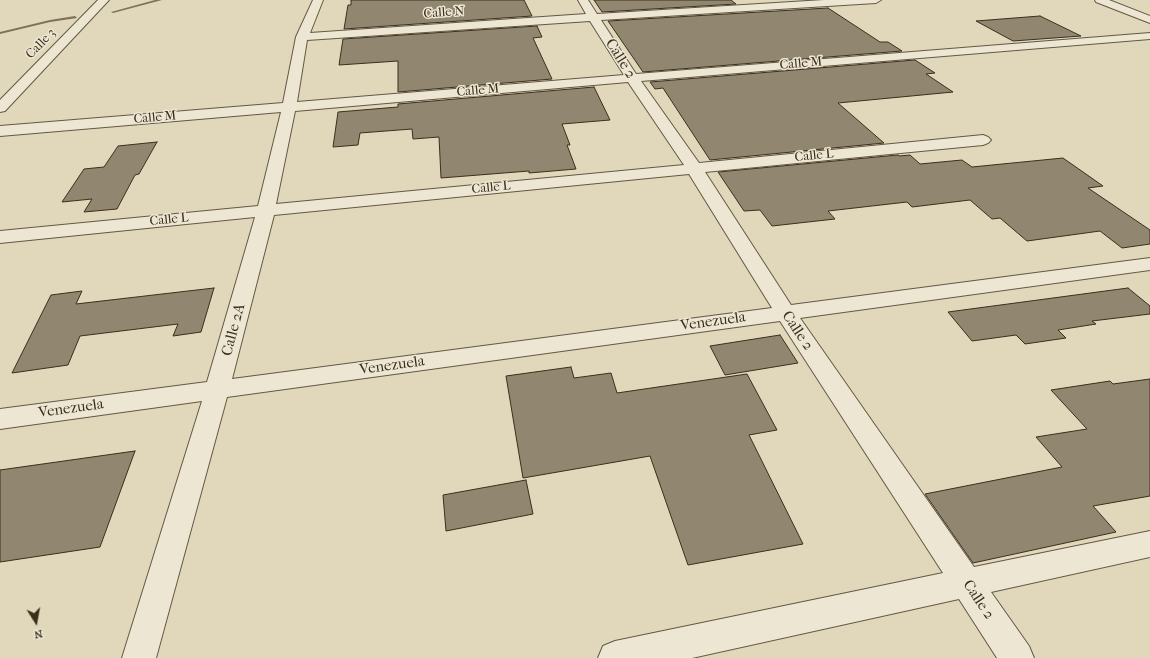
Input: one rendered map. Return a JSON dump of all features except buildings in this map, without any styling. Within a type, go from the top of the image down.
[{"type":"street","name":"Calle 3","points":[[0,108],[104,0]]},
{"type":"street","name":"Calle 2A","points":[[139,658],[217,390],[266,210],[289,106],[302,37],[318,0]]},
{"type":"street","name":"Calle N","points":[[302,37],[588,8],[875,0]]},
{"type":"street","points":[[1100,0],[1150,20]]},
{"type":"street","name":"Calle 2","points":[[588,8],[632,78],[694,168],[785,312],[1017,658]]},
{"type":"street","name":"Calle M","points":[[0,131],[1150,36]]},
{"type":"street","name":"Calle L","points":[[0,237],[983,140]]},
{"type":"street","name":"Venezuela","points":[[0,418],[1150,264]]},
{"type":"street","points":[[616,658],[1150,544]]},
{"type":"waterway","points":[[113,12],[160,0]]},
{"type":"waterway","points":[[0,33],[50,21],[75,17]]}]
